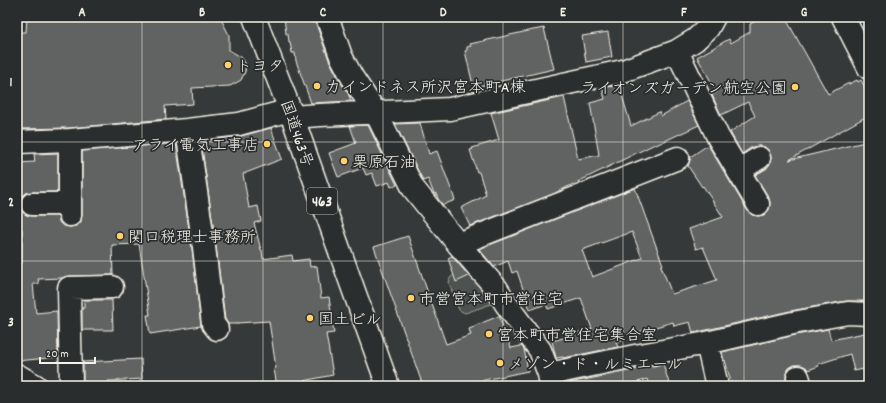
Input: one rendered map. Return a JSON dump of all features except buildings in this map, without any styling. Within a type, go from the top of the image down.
[{"type":"main road","name":"国道463号","points":[[254,17],[291,113],[388,386]]},
{"type":"main road","points":[[327,17],[341,56],[352,77],[376,113],[413,188],[458,244],[497,289],[506,304],[540,350],[550,380],[635,356],[707,343],[793,323],[848,314],[869,314]]},
{"type":"main road","points":[[17,142],[70,140],[187,130],[239,124],[291,113],[376,113],[450,109],[624,71],[678,51],[695,40],[708,28],[714,17]]},
{"type":"main road","points":[[843,17],[869,68]]},
{"type":"main road","points":[[678,51],[718,137],[758,204]]},
{"type":"main road","points":[[187,130],[214,324],[217,329]]},
{"type":"main road","points":[[32,204],[70,210],[70,140]]},
{"type":"main road","points":[[458,244],[678,158]]},
{"type":"main road","points":[[738,171],[759,158]]},
{"type":"main road","points":[[71,386],[69,288],[112,286]]},
{"type":"main road","points":[[707,343],[717,386]]},
{"type":"main road","points":[[17,375],[36,386]]},
{"type":"shaded area","points":[[463,267],[471,267],[494,303],[465,313],[459,310],[449,283],[450,278]]},
{"type":"place","name":"トヨタ","points":[[228,65]]},
{"type":"place","name":"カインドネス所沢宮本町A棟","points":[[317,86]]},
{"type":"place","name":"ライオンズガーデン航空公園","points":[[795,87]]},
{"type":"place","name":"アライ電気工事店","points":[[267,144]]},
{"type":"place","name":"栗原石油","points":[[344,161]]},
{"type":"place","name":"関口税理士事務所","points":[[120,236]]},
{"type":"place","name":"市営宮本町市営住宅","points":[[411,298]]},
{"type":"place","name":"国土ビル","points":[[310,318]]},
{"type":"place","name":"宮本町市営住宅集合室","points":[[489,334]]},
{"type":"place","name":"メゾン・ド・ルミエール","points":[[500,363]]}]
